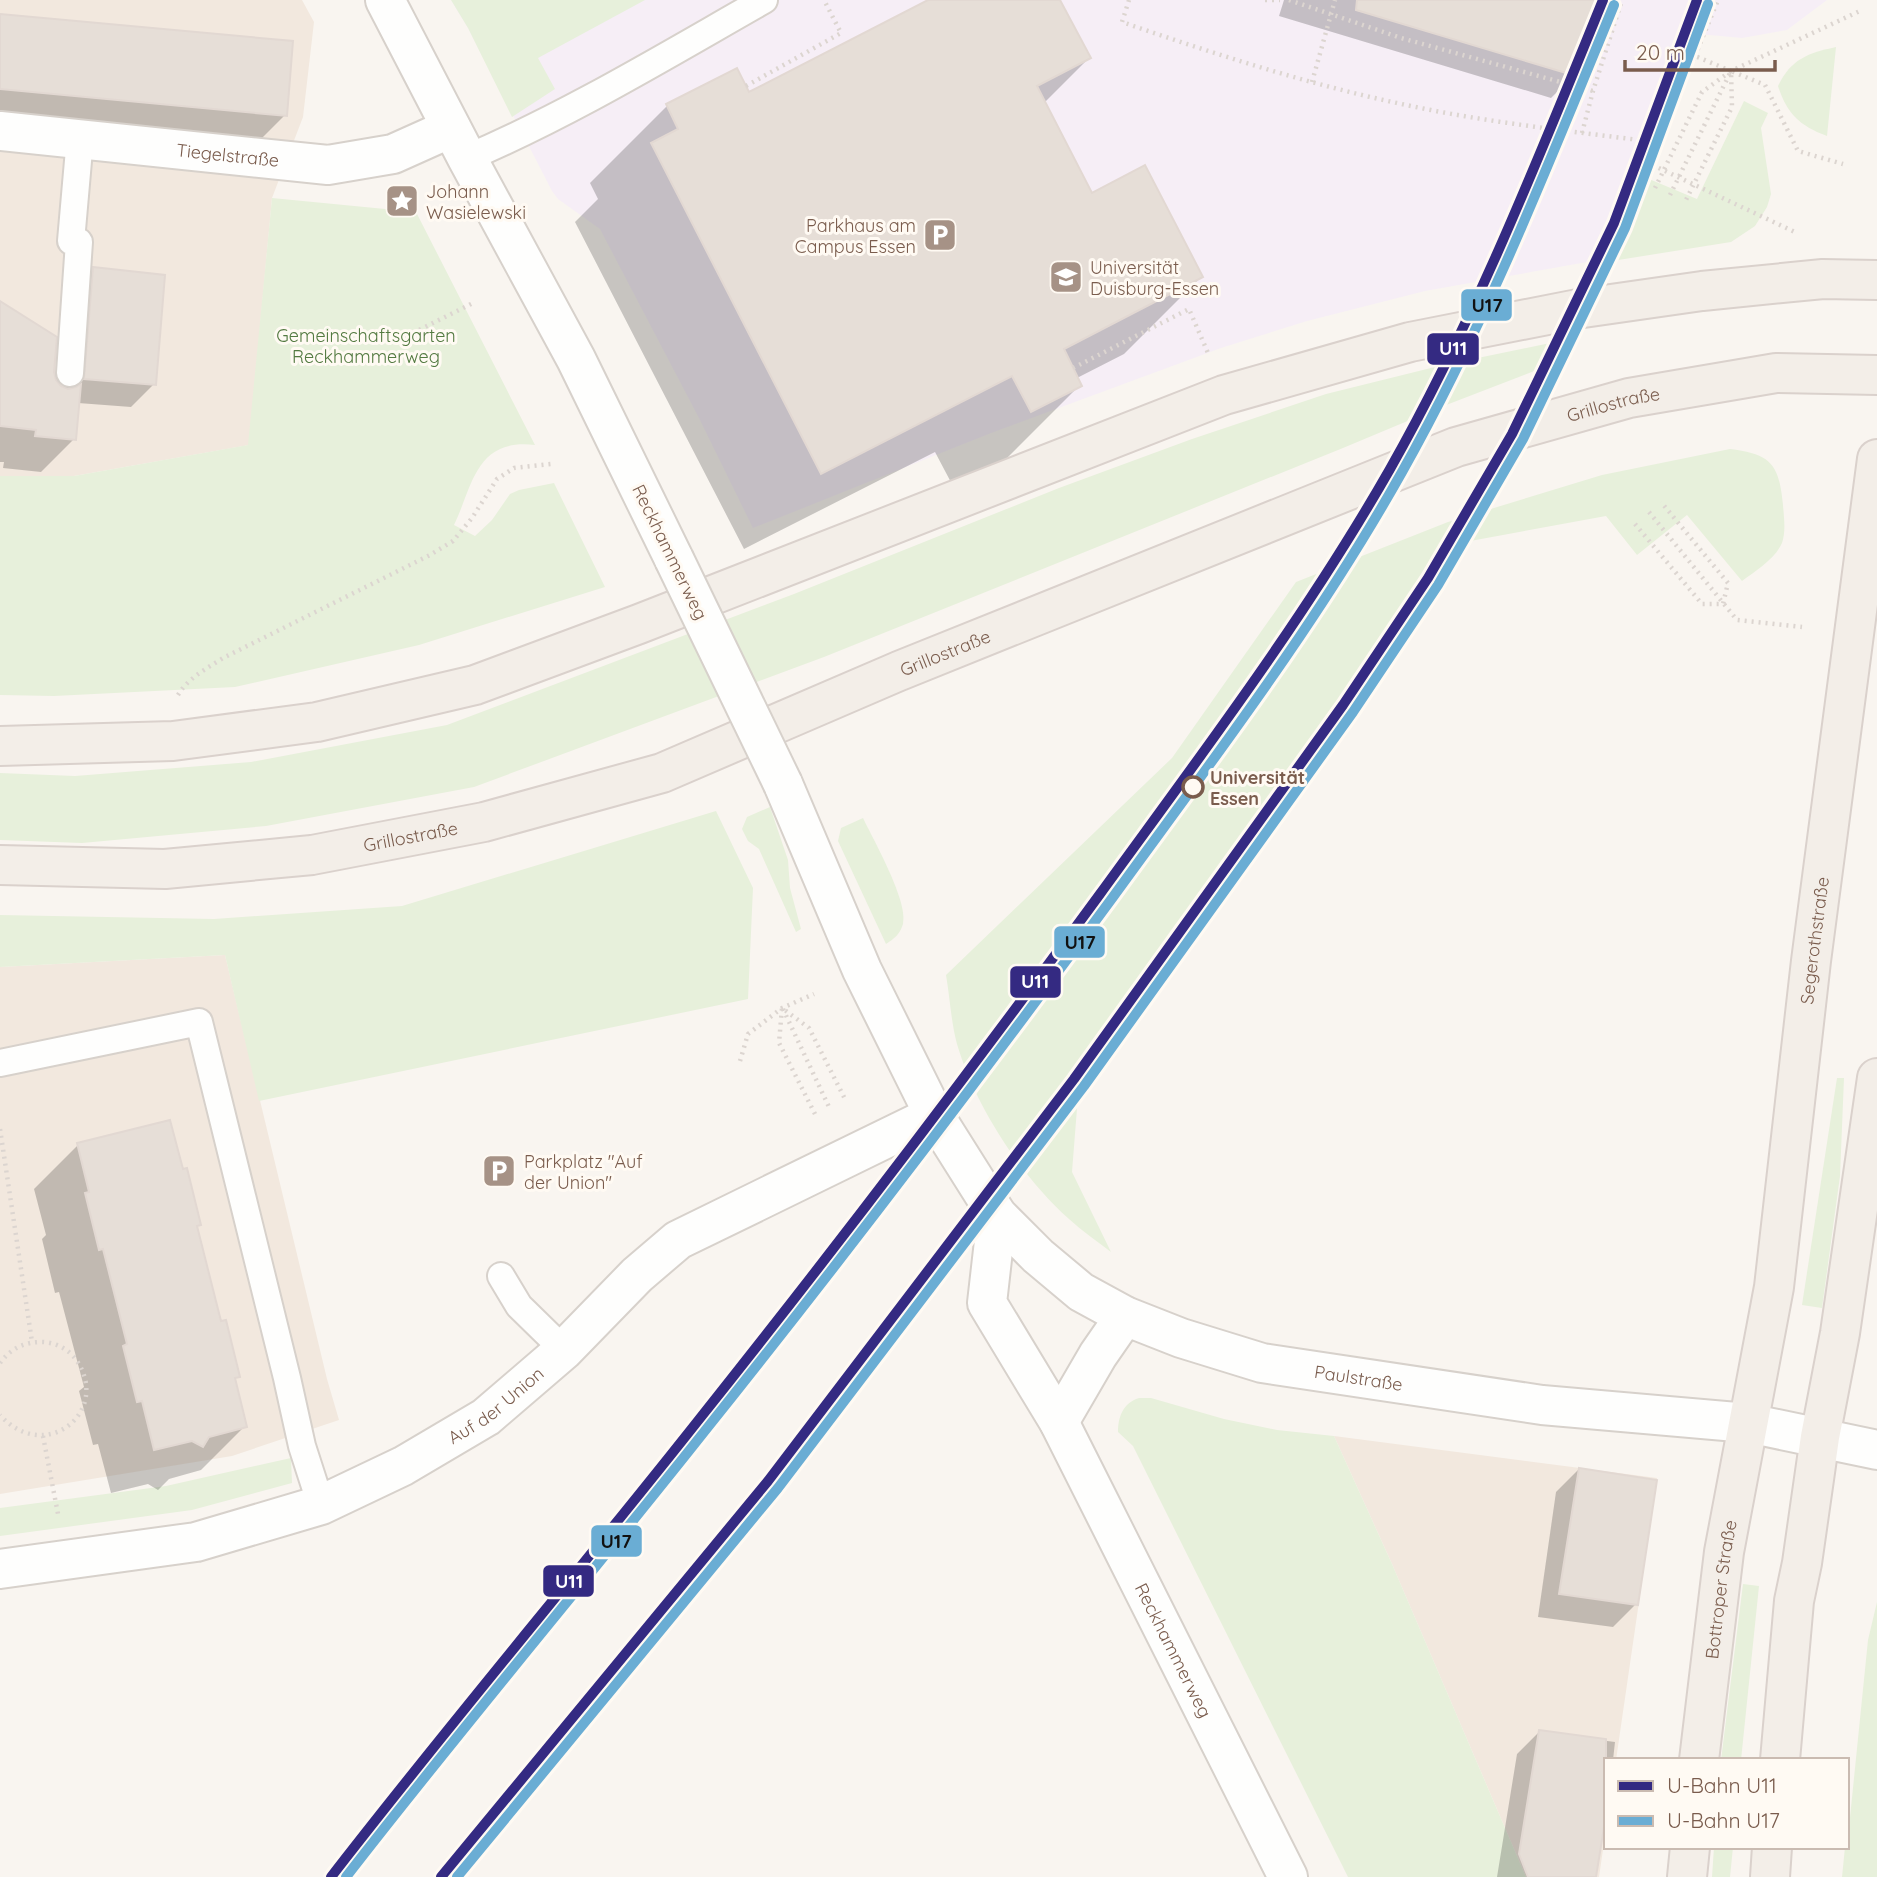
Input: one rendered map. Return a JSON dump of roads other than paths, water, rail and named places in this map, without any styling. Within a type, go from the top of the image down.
[{"type":"main road","points":[[0,746],[173,741],[304,724],[475,685],[639,624],[1224,395],[1410,342],[1583,308],[1702,291],[1823,279],[1877,280]]},
{"type":"main road","name":"Grillostraße","points":[[0,866],[165,869],[312,855],[484,822],[662,773],[899,671],[1456,447],[1629,398],[1776,373],[1877,375]]},
{"type":"main road","name":"Segerothstraße","points":[[1748,1423],[1774,1287],[1811,961],[1877,459]]},
{"type":"main road","points":[[1780,1758],[1794,1601],[1820,1437],[1840,1333],[1877,1078]]},
{"type":"main road","name":"Bottroper Straße","points":[[1699,1758],[1724,1552],[1748,1423]]},
{"type":"main road","points":[[1687,1877],[1690,1849]]},
{"type":"main road","points":[[1770,1877],[1772,1849]]},
{"type":"street","name":"Reckhammerweg","points":[[385,0],[576,359],[783,784],[862,970],[934,1115]]},
{"type":"street","name":"Tiegelstraße","points":[[0,131],[328,165],[459,143]]},
{"type":"street","name":"Paulstraße","points":[[934,1115],[997,1215],[1038,1256],[1081,1292],[1125,1316],[1181,1338],[1262,1363],[1542,1405],[1748,1423],[1877,1450]]},
{"type":"street","name":"Auf der Union","points":[[0,1569],[196,1542],[321,1506],[403,1466],[486,1417],[564,1350],[637,1275],[678,1240],[934,1115]]},
{"type":"street","name":"Reckhammerweg","points":[[997,1215],[987,1303],[1059,1422],[1288,1877]]},
{"type":"street","points":[[1059,1422],[1098,1355],[1125,1316]]},
{"type":"lane","points":[[459,143],[512,139],[764,0]]},
{"type":"lane","points":[[69,373],[79,242],[71,241],[80,138]]},
{"type":"lane","points":[[0,1063],[199,1022],[302,1446],[321,1506]]},
{"type":"lane","points":[[501,1276],[519,1306],[564,1350]]},
{"type":"metro line","name":"U11","points":[[331,1877],[851,1226],[1051,961],[1288,632],[1390,469],[1450,355],[1504,238],[1603,0]]},
{"type":"metro line","name":"U11","points":[[441,1877],[768,1481],[1074,1079],[1343,705],[1428,578],[1512,434],[1614,223],[1697,0]]},
{"type":"metro line","name":"U17","points":[[457,1877],[778,1488],[1084,1086],[1353,712],[1438,585],[1523,439],[1625,228],[1708,4]]},
{"type":"metro line","name":"U17","points":[[346,1877],[660,1488],[860,1234],[1113,897],[1300,636],[1370,528],[1433,416],[1515,242],[1614,5]]},
{"type":"place","name":"Johann Wasielewski","points":[[402,201]]},
{"type":"place","name":"Parkhaus am Campus Essen","points":[[940,235]]},
{"type":"place","name":"Universität Duisburg-Essen","points":[[1066,277]]},
{"type":"place","name":"Universität Essen","points":[[1193,787]]},
{"type":"place","name":"Parkplatz \"Auf der Union\"","points":[[499,1171]]},
{"type":"park label","name":"Gemeinschaftsgarten Reckhammerweg","points":[[366,345]]}]
